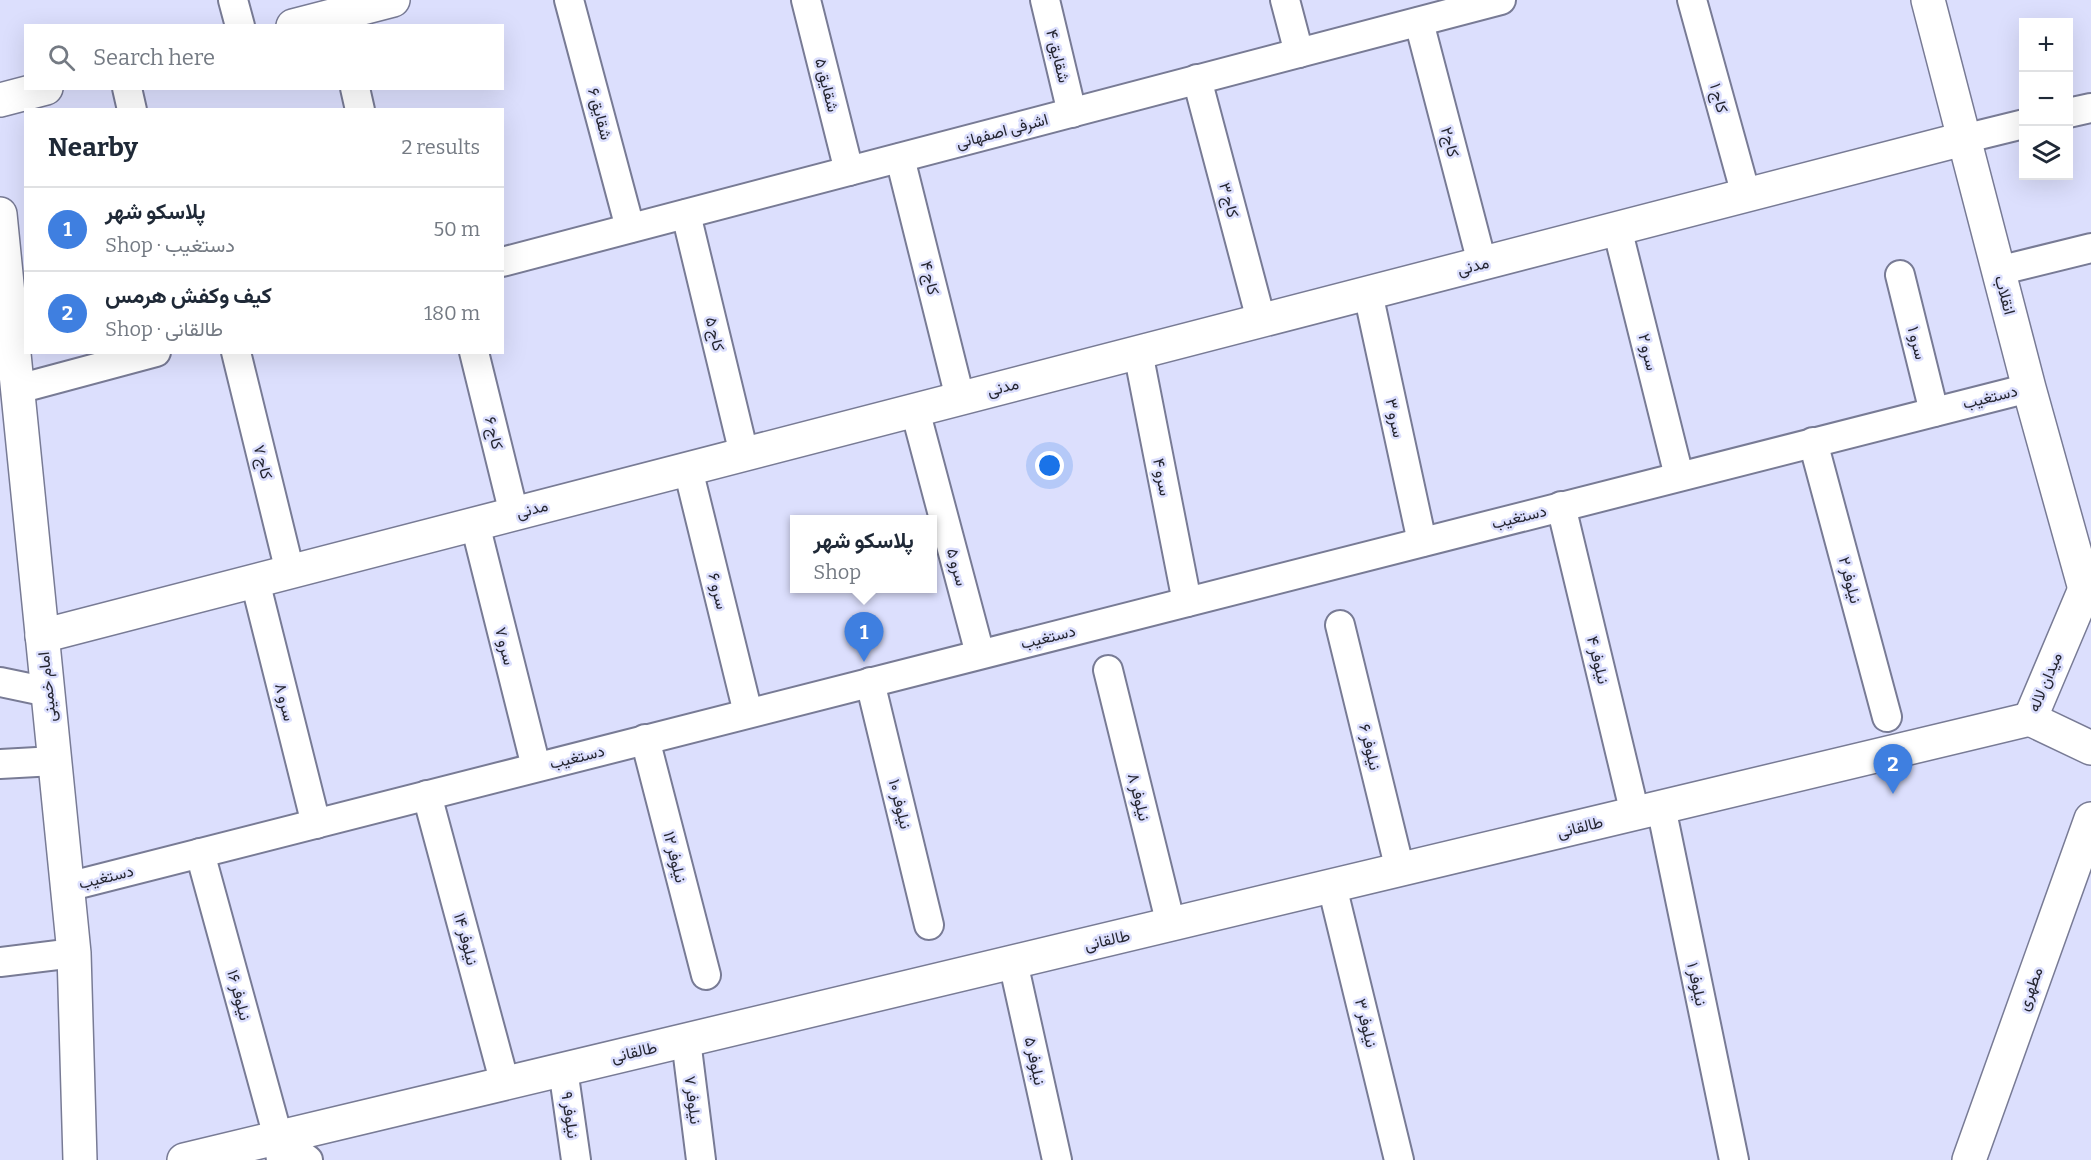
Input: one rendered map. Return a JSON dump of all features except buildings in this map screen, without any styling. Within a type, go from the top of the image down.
[{"type":"street","points":[[233,0],[239,24]]},
{"type":"street","points":[[308,24],[338,20],[393,0]]},
{"type":"street","name":"شقایق ۶","points":[[569,0],[630,228]]},
{"type":"street","name":"شقایق ۵","points":[[806,0],[849,171]]},
{"type":"street","name":"شقایق ۴","points":[[1045,0],[1072,112]]},
{"type":"street","points":[[1285,0],[1299,53]]},
{"type":"street","name":"اشرفی اصفهانی","points":[[504,261],[1500,0]]},
{"type":"street","name":"کاج ۱","points":[[1692,0],[1746,195]]},
{"type":"street","name":"انقلاب","points":[[1928,0],[2029,387],[2088,589]]},
{"type":"street","name":"کاج۲","points":[[1419,22],[1482,263]]},
{"type":"street","name":"کاج ۳","points":[[1197,79],[1261,320]]},
{"type":"street","points":[[0,100],[38,90]]},
{"type":"street","points":[[127,90],[132,108]]},
{"type":"street","points":[[355,90],[360,108]]},
{"type":"street","points":[[2073,112],[2091,108]]},
{"type":"street","points":[[1963,139],[2019,125]]},
{"type":"street","name":"مدنی","points":[[42,636],[1963,139]]},
{"type":"street","name":"کاج ۴","points":[[900,158],[960,398]]},
{"type":"street","name":"کاج ۵","points":[[686,214],[744,454]]},
{"type":"street","name":"سرو ۲","points":[[1617,228],[1679,476]]},
{"type":"street","name":"امام خمینی","points":[[1,230],[74,953],[80,1160]]},
{"type":"street","points":[[1998,271],[2091,248]]},
{"type":"street","name":"سرو ۱","points":[[1900,275],[1934,412]]},
{"type":"street","name":"سرو ۳","points":[[1368,293],[1422,542]]},
{"type":"street","name":"سرو ۴","points":[[1138,352],[1187,602]]},
{"type":"street","points":[[18,389],[149,354]]},
{"type":"street","name":"کاج ۷","points":[[236,354],[290,572]]},
{"type":"street","name":"کاج ۶","points":[[474,354],[514,514]]},
{"type":"street","name":"دستغیب","points":[[67,886],[2029,387]]},
{"type":"street","name":"سرو ۵","points":[[915,410],[980,654]]},
{"type":"street","name":"نیلوفر ۲","points":[[1813,442],[1887,717]]},
{"type":"street","name":"سرو ۶","points":[[688,469],[748,713]]},
{"type":"street","name":"نیلوفر ۴","points":[[1561,506],[1648,810]]},
{"type":"street","name":"سرو ۷","points":[[475,524],[536,767]]},
{"type":"street","name":"سرو ۸","points":[[255,581],[316,824]]},
{"type":"street","name":"میدان لاله","points":[[2088,589],[2030,719],[2091,748]]},
{"type":"street","name":"نیلوفر ۶","points":[[1340,625],[1400,870]]},
{"type":"street","name":"نیلوفر ۸","points":[[1108,670],[1171,925]]},
{"type":"street","points":[[0,682],[48,692]]},
{"type":"street","name":"نیلوفر ۱۰","points":[[870,682],[929,925]]},
{"type":"street","name":"طالقانی","points":[[184,1160],[280,1149],[563,1069],[2030,719]]},
{"type":"street","name":"نیلوفر ۱۲","points":[[645,740],[706,975]]},
{"type":"street","points":[[0,764],[55,761]]},
{"type":"street","name":"نیلوفر ۱۴","points":[[427,795],[505,1084]]},
{"type":"street","name":"نیلوفر ۱","points":[[1648,810],[1734,1160]]},
{"type":"street","name":"مطهری","points":[[1969,1160],[2091,819]]},
{"type":"street","name":"نیلوفر ۱۶","points":[[200,853],[280,1149]]},
{"type":"street","name":"نیلوفر ۳","points":[[1332,886],[1399,1160]]},
{"type":"street","points":[[0,962],[74,953]]},
{"type":"street","name":"نیلوفر ۵","points":[[1013,962],[1057,1160]]},
{"type":"street","name":"نیلوفر ۷","points":[[686,1040],[701,1160]]},
{"type":"street","name":"نیلوفر ۹","points":[[563,1069],[576,1160]]},
{"type":"street","points":[[280,1149],[308,1160]]},
{"type":"place","name":"پلاسکو شهر","points":[[864,662]]},
{"type":"place","name":"کیف و‌کفش هرمس","points":[[1893,794]]}]
